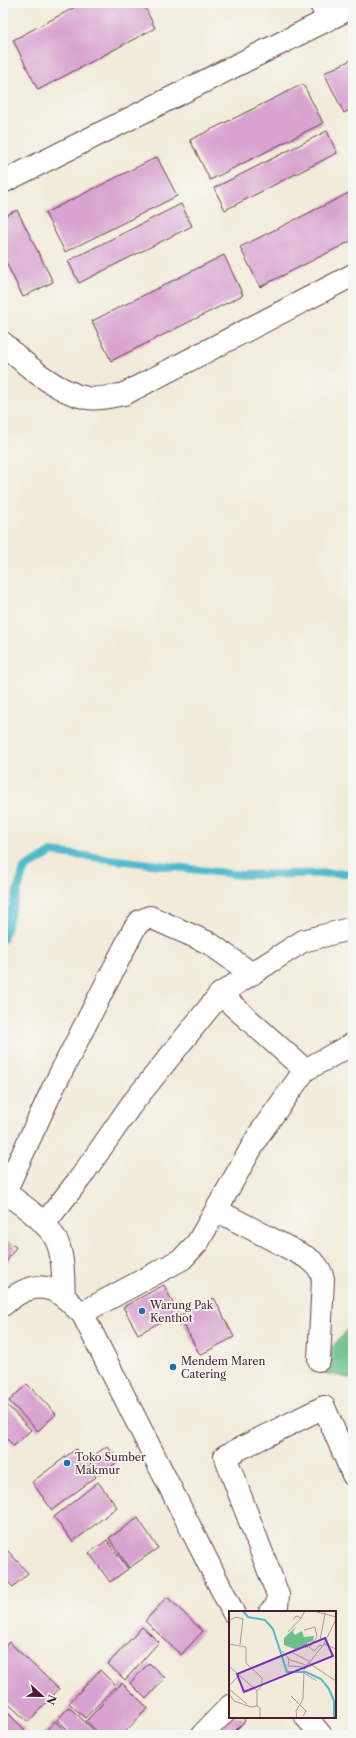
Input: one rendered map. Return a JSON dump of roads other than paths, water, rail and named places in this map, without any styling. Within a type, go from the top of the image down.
[{"type":"street","points":[[3,182],[324,11],[353,7]]},
{"type":"street","points":[[3,343],[23,363],[47,379],[70,391],[88,398],[106,398],[124,394],[353,275]]},
{"type":"street","points":[[64,1297],[62,1265],[58,1244],[44,1224],[30,1210],[4,1192],[53,1088],[134,930],[140,921],[150,917],[209,943],[252,974]]},
{"type":"street","points":[[44,1224],[81,1177],[131,1105],[220,994],[304,941],[353,928]]},
{"type":"street","points":[[220,994],[305,1070]]},
{"type":"street","points":[[82,1313],[182,1259],[198,1242],[260,1133],[305,1070],[353,1044]]},
{"type":"street","points":[[216,1210],[306,1257],[320,1268],[323,1279],[319,1360]]},
{"type":"street","points":[[3,1305],[14,1295],[30,1287],[41,1287],[55,1291],[64,1297],[73,1308],[82,1313],[232,1611]]},
{"type":"street","points":[[271,1611],[277,1607],[278,1595],[225,1456],[324,1407],[353,1475]]},
{"type":"street","points":[[202,1735],[229,1707]]},
{"type":"street","points":[[307,1718],[321,1735]]},
{"type":"waterway","points":[[3,939],[24,869],[52,852],[241,875],[353,873]]},
{"type":"place","name":"Warung Pak Kenthot","points":[[142,1311]]},
{"type":"place","name":"Mendem Maren Catering","points":[[173,1367]]},
{"type":"place","name":"Toko Sumber Makmur","points":[[67,1463]]}]
